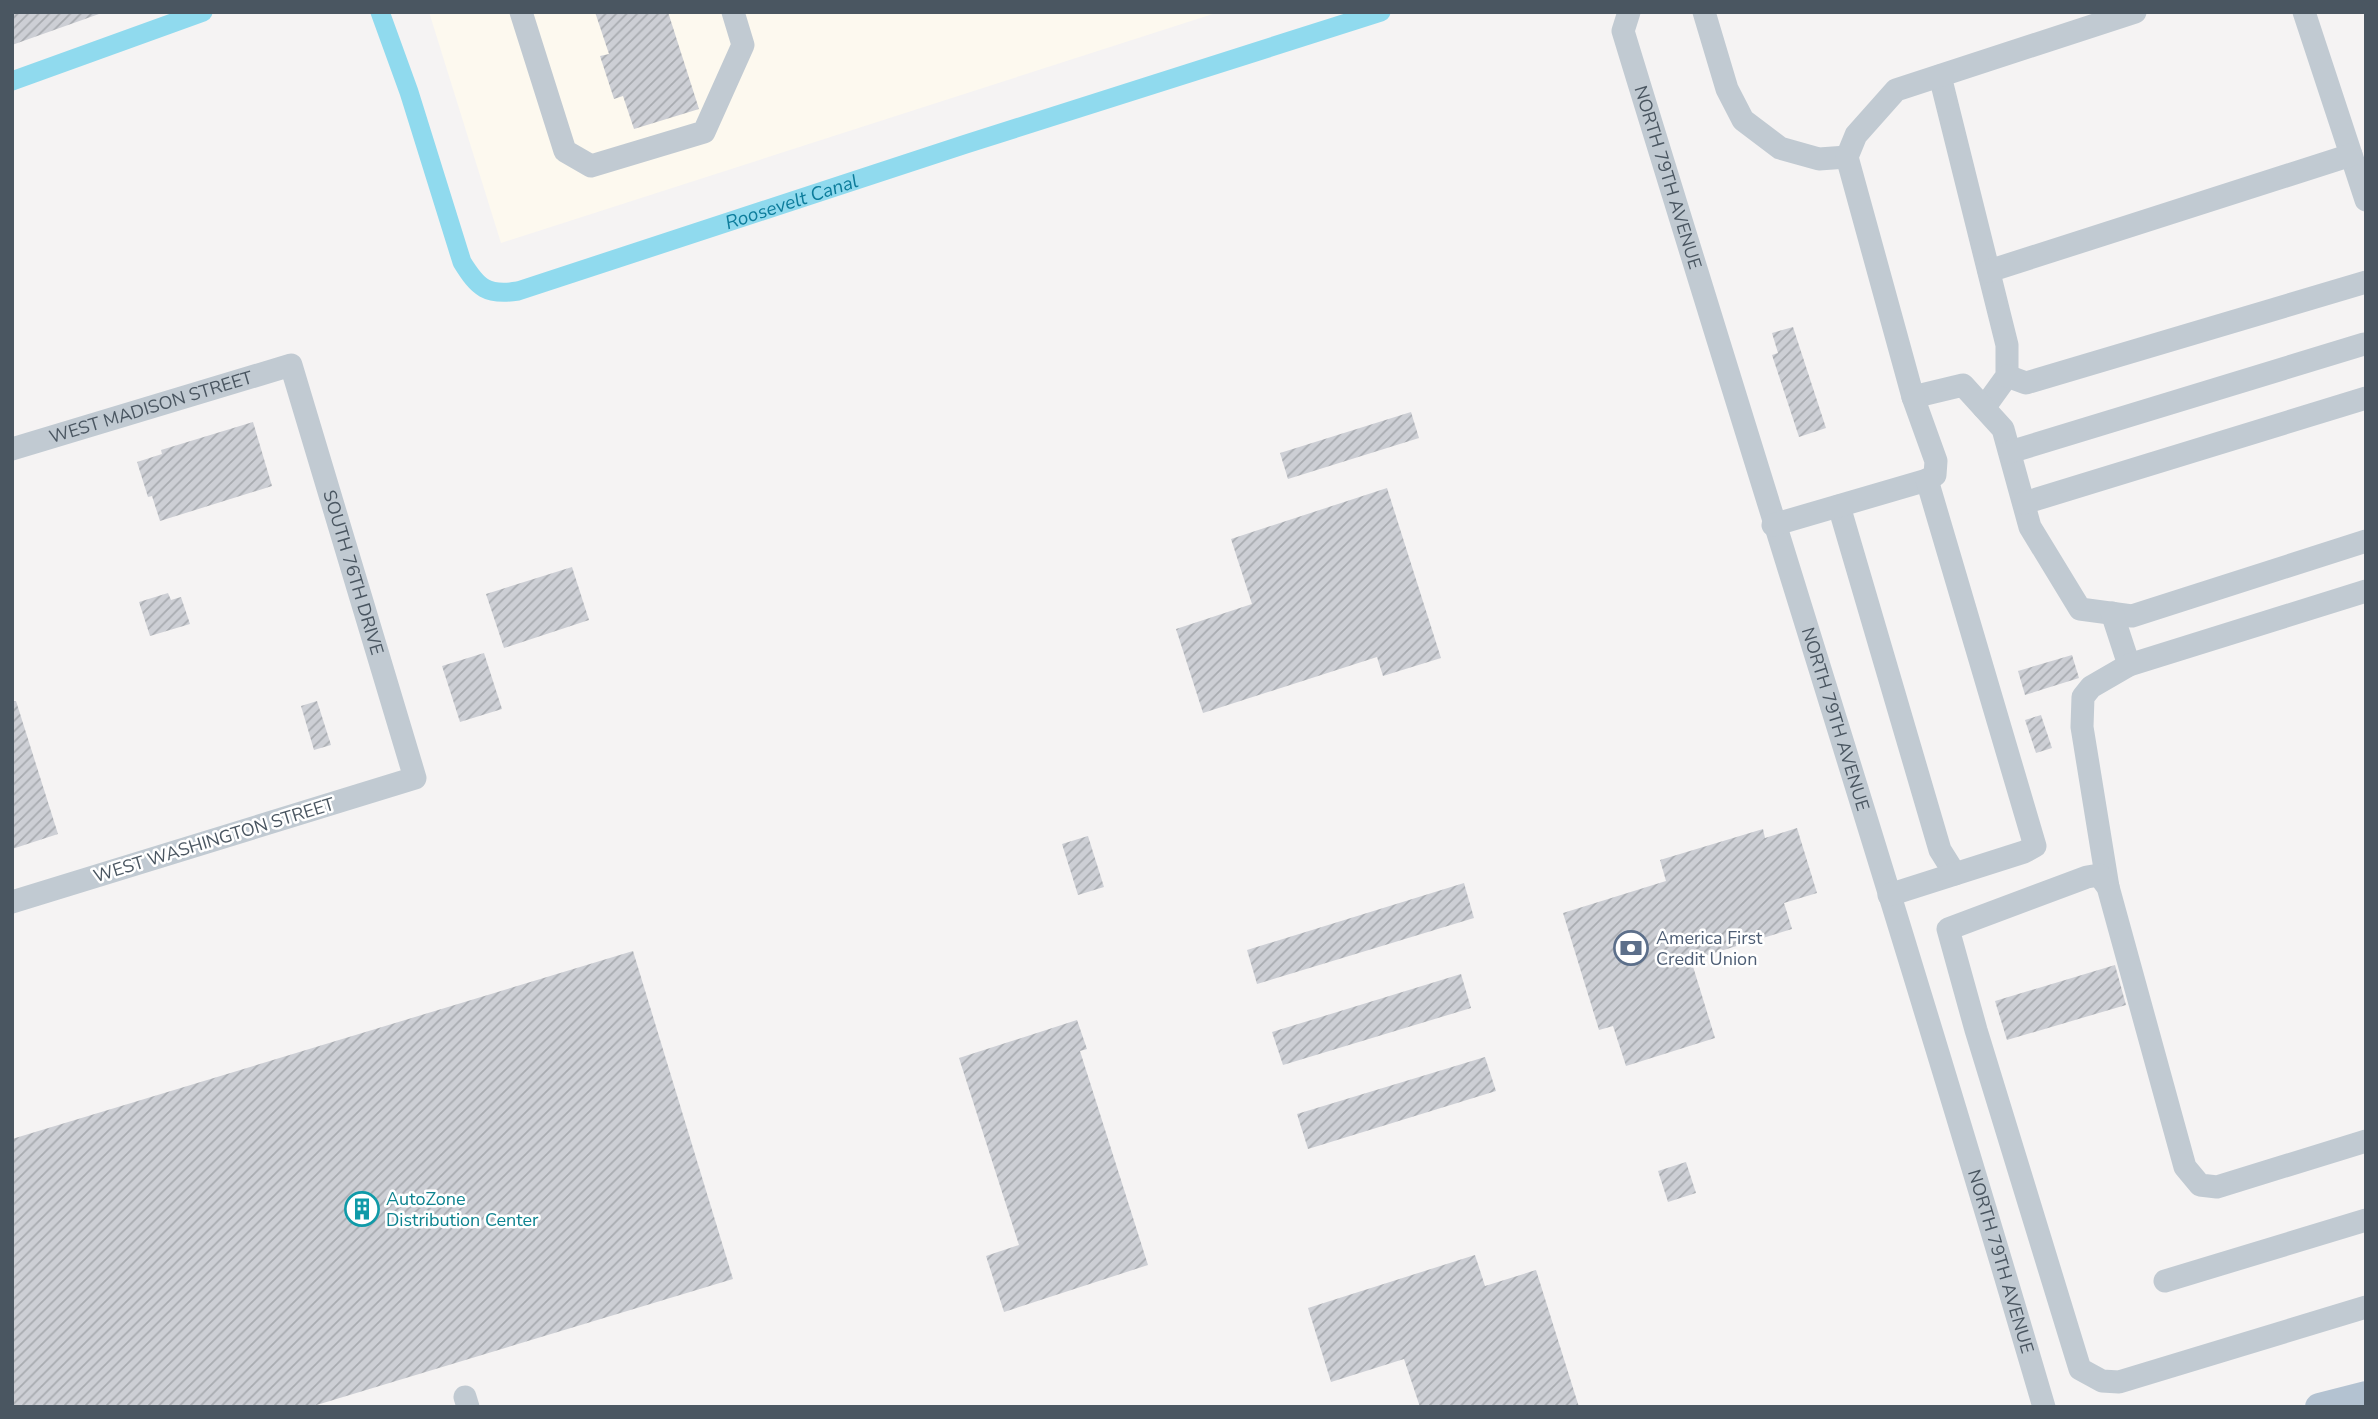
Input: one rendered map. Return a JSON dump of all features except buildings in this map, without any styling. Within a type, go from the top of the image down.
[{"type":"main road","points":[[2319,1407],[2366,1395]]},
{"type":"street","points":[[521,12],[565,151],[591,166],[704,132],[743,45],[733,12]]},
{"type":"street","points":[[1704,12],[1727,89],[1743,120],[1780,148],[1819,159],[1847,156]]},
{"type":"street","points":[[1773,525],[1927,480],[1935,475],[1936,461],[1913,397],[1847,156],[1856,135],[1896,90],[2135,12]]},
{"type":"street","points":[[2304,12],[2366,200]]},
{"type":"street","name":"NORTH 79TH AVENUE","points":[[1626,22],[1773,525],[1889,895],[2044,1407]]},
{"type":"street","points":[[1940,76],[2007,345],[2007,376],[1984,408]]},
{"type":"street","points":[[1989,271],[2351,155]]},
{"type":"street","points":[[2007,376],[2026,383],[2366,282]]},
{"type":"street","points":[[2010,452],[2365,345]]},
{"type":"street","name":"WEST MADISON STREET","points":[[12,449],[290,365]]},
{"type":"street","name":"SOUTH 76TH DRIVE","points":[[290,365],[415,778]]},
{"type":"street","points":[[1913,397],[1963,385],[2003,429],[2030,527],[2080,609],[2132,616],[2366,541]]},
{"type":"street","points":[[2024,503],[2366,398]]},
{"type":"street","points":[[1889,895],[2024,852],[2035,846],[1927,480]]},
{"type":"street","points":[[1839,506],[1940,850],[1955,874]]},
{"type":"street","points":[[2366,591],[2129,665],[2091,687],[2083,697],[2081,710],[2108,887],[2185,1167],[2200,1185],[2217,1187],[2366,1141]]},
{"type":"street","points":[[2112,613],[2129,665]]},
{"type":"street","name":"WEST WASHINGTON STREET","points":[[12,902],[415,778]]},
{"type":"street","points":[[2108,887],[2099,875],[2087,877],[1948,929],[1976,1030],[2081,1369],[2102,1381],[2119,1382],[2366,1307]]},
{"type":"street","points":[[2165,1281],[2366,1220]]},
{"type":"shaded area","points":[[429,12],[1219,12],[501,243]]},
{"type":"waterway","name":"Roosevelt Canal","points":[[12,81],[203,12]]},
{"type":"waterway","name":"Roosevelt Canal","points":[[380,12],[409,92],[462,262],[479,284],[498,292],[518,291],[1381,12]]},
{"type":"place","name":"America First Credit Union","points":[[1631,948]]},
{"type":"place","name":"AutoZone Distribution Center","points":[[362,1209]]}]
